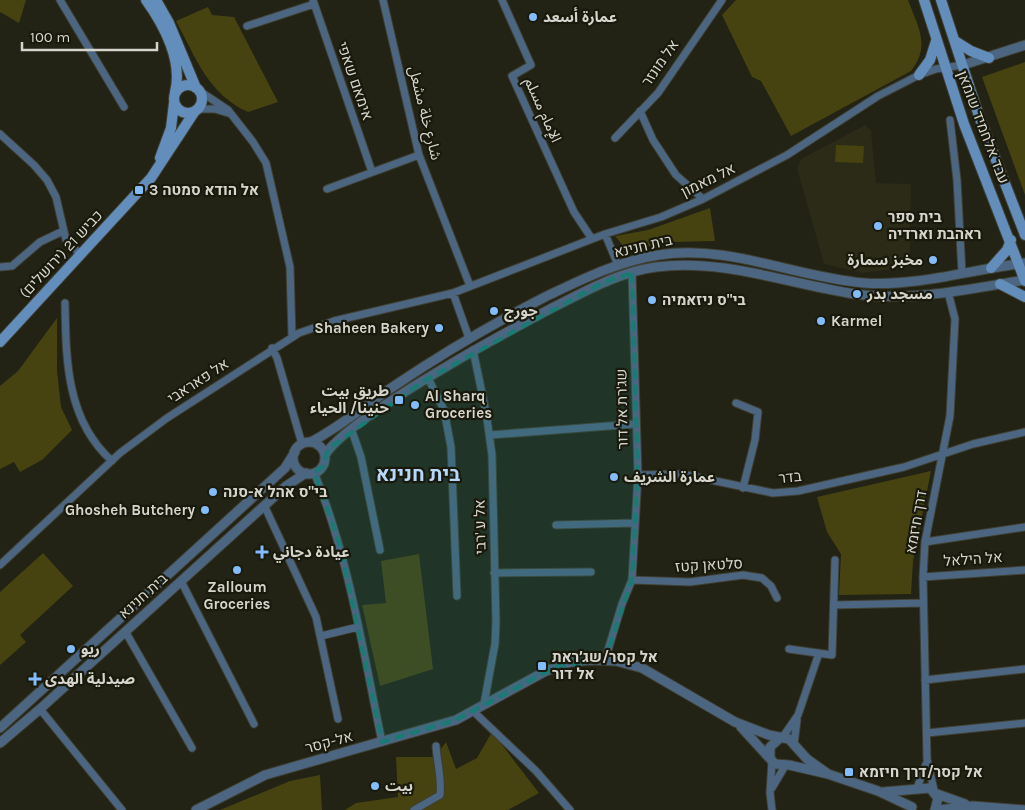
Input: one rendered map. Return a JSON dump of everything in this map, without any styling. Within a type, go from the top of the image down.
[{"type":"main road","points":[[146,0],[162,26],[174,56],[177,72],[174,103],[184,113],[196,110],[202,99],[170,23],[156,0]]},
{"type":"main road","name":"עבד אלחמיד שומאן","points":[[924,0],[964,124],[1022,263],[1025,280]]},
{"type":"main road","name":"עבד אלחמיד שומאן","points":[[941,0],[980,119],[1025,235]]},
{"type":"main road","points":[[919,75],[930,60],[937,40]]},
{"type":"main road","points":[[954,41],[971,52],[989,58]]},
{"type":"main road","points":[[175,92],[183,85],[197,89]]},
{"type":"main road","name":"כביש 21 (ירושלים)","points":[[145,186],[166,143],[174,118],[174,103]]},
{"type":"main road","name":"כביש 21 (ירושלים)","points":[[0,342],[145,186],[165,159],[187,120],[196,110]]},
{"type":"main road","points":[[991,268],[1007,250],[1011,240]]},
{"type":"main road","points":[[1000,284],[1025,297]]},
{"type":"street","points":[[60,0],[124,107]]},
{"type":"street","name":"شارع خلة مشعل","points":[[383,0],[420,155],[470,286]]},
{"type":"street","name":"الإمام مسلم","points":[[502,0],[532,65],[512,76],[574,212],[592,239]]},
{"type":"street","name":"אל מונזר","points":[[615,138],[658,93],[722,0]]},
{"type":"street","points":[[247,26],[313,2]]},
{"type":"street","name":"אימאם שאפי","points":[[313,2],[372,172]]},
{"type":"street","points":[[962,65],[1025,45]]},
{"type":"street","name":"אל מאמון","points":[[453,293],[605,234],[661,216],[703,199],[787,155],[878,96],[919,75],[945,67],[962,65]]},
{"type":"street","points":[[197,89],[222,105],[237,121],[259,150],[269,171],[290,267],[292,337]]},
{"type":"street","points":[[196,110],[220,110],[237,121]]},
{"type":"street","points":[[640,111],[653,140],[676,175],[703,199]]},
{"type":"street","points":[[950,120],[957,180],[962,273]]},
{"type":"street","points":[[0,134],[47,180],[56,196],[64,231],[69,243],[81,255]]},
{"type":"street","points":[[326,189],[420,155]]},
{"type":"street","points":[[0,267],[12,266],[40,242],[64,231]]},
{"type":"street","points":[[605,234],[618,265]]},
{"type":"street","name":"בית חנינא","points":[[306,443],[327,434],[401,381],[468,338],[560,290],[618,265],[657,255],[682,252],[725,256],[865,283],[962,273],[1022,263]]},
{"type":"street","name":"בית חנינא","points":[[324,455],[328,449],[352,431],[428,378],[473,350],[604,282],[654,267],[681,265],[718,267],[857,294],[894,296],[948,292],[1025,280]]},
{"type":"street","name":"שג'רת אל דור","points":[[605,660],[622,604],[632,580],[638,475],[635,424],[636,347],[632,273]]},
{"type":"street","name":"דרך חיזמא","points":[[935,792],[927,759],[922,577],[925,542],[950,416],[955,319],[948,292]]},
{"type":"street","points":[[453,293],[468,338]]},
{"type":"street","name":"אל פאראבי","points":[[0,565],[112,461],[167,418],[272,348],[292,337],[334,321],[453,293]]},
{"type":"street","points":[[65,303],[67,369],[71,392],[84,423],[104,454],[112,461]]},
{"type":"street","points":[[272,348],[306,443]]},
{"type":"street","name":"אל ע 'רבי","points":[[473,350],[490,435],[495,644],[484,704]]},
{"type":"street","points":[[428,378],[444,410],[451,447],[456,596]]},
{"type":"street","points":[[736,403],[758,412],[755,440],[743,488]]},
{"type":"street","points":[[490,435],[635,424]]},
{"type":"street","points":[[352,431],[360,451],[380,550]]},
{"type":"street","name":"בדר","points":[[638,475],[682,474],[773,493],[798,491],[884,472],[1025,432]]},
{"type":"street","points":[[306,443],[320,447],[324,455],[323,466],[310,473],[301,471],[294,462],[294,452],[306,443]]},
{"type":"street","name":"בית חנינא","points":[[0,728],[285,468],[294,452]]},
{"type":"street","points":[[310,473],[329,509],[340,546],[382,742]]},
{"type":"street","name":"בית חנינא","points":[[0,743],[40,709],[264,505],[293,480],[310,473]]},
{"type":"street","points":[[264,505],[309,598],[321,636],[338,719]]},
{"type":"street","points":[[556,525],[635,523]]},
{"type":"street","points":[[925,542],[1025,527]]},
{"type":"street","points":[[789,649],[832,655],[835,560]]},
{"type":"street","name":"אל הילאל","points":[[922,577],[1025,570]]},
{"type":"street","points":[[494,573],[591,572]]},
{"type":"street","name":"סלטאן קטז","points":[[632,580],[690,582],[743,575],[762,578],[771,586],[777,598]]},
{"type":"street","points":[[181,581],[254,724]]},
{"type":"street","points":[[834,605],[922,603]]},
{"type":"street","points":[[321,636],[358,627]]},
{"type":"street","points":[[125,631],[192,748]]},
{"type":"street","points":[[770,793],[774,781],[796,759],[798,715],[819,653]]},
{"type":"street","name":"אל-קסר","points":[[196,810],[265,775],[428,729],[473,711],[558,666],[581,661],[605,660],[642,668],[735,722]]},
{"type":"street","points":[[925,680],[1025,668]]},
{"type":"street","points":[[40,709],[122,810]]},
{"type":"street","points":[[473,711],[536,771],[570,810]]},
{"type":"street","points":[[772,810],[770,793],[772,743],[781,738],[798,715]]},
{"type":"street","points":[[735,722],[789,739],[828,774]]},
{"type":"street","points":[[735,722],[771,759],[787,766],[828,774],[878,791],[913,809]]},
{"type":"street","points":[[927,733],[1025,722]]},
{"type":"street","points":[[414,810],[440,795],[442,780],[437,765],[436,746]]},
{"type":"street","name":"דרך חיזמא","points":[[916,789],[927,759]]},
{"type":"street","points":[[878,791],[916,789],[926,786],[948,799],[973,806]]},
{"type":"street","points":[[913,809],[910,796],[916,789]]},
{"type":"street","points":[[935,792],[938,802],[936,810],[973,806],[1025,810]]},
{"type":"highlighted area","points":[[632,273],[638,475],[632,580],[605,660],[558,666],[456,720],[382,742],[340,546],[314,472],[323,466],[328,449],[422,382],[604,282]]},
{"type":"shaded area","points":[[0,0],[26,0],[19,23],[0,12]]},
{"type":"shaded area","points":[[736,0],[908,0],[921,36],[920,53],[911,71],[791,136],[761,81],[752,77],[722,15]]},
{"type":"shaded area","points":[[208,7],[212,15],[234,17],[278,102],[248,112],[223,95],[204,74],[176,21]]},
{"type":"shaded area","points":[[1025,62],[1025,195],[982,77]]},
{"type":"shaded area","points":[[865,125],[871,131],[876,183],[911,184],[910,267],[862,273],[824,264],[797,168],[801,159]]},
{"type":"shaded area","points":[[836,145],[864,146],[863,163],[835,162]]},
{"type":"shaded area","points":[[710,208],[715,241],[668,242],[627,251],[615,236],[648,230]]},
{"type":"shaded area","points":[[57,318],[57,370],[61,407],[72,430],[42,460],[20,472],[14,462],[0,469],[0,386],[18,371]]},
{"type":"shaded area","points":[[931,471],[913,561],[911,594],[839,595],[841,554],[827,532],[817,497]]},
{"type":"shaded area","points":[[43,553],[73,586],[20,635],[26,642],[0,665],[0,592]]},
{"type":"shaded area","points":[[419,554],[433,669],[380,686],[362,605],[386,603],[381,561]]},
{"type":"shaded area","points":[[492,732],[539,793],[508,810],[345,810],[356,803],[398,797],[396,757],[435,757],[446,742],[456,769],[477,758]]},
{"type":"shaded area","points":[[320,775],[322,810],[220,810],[290,781]]},
{"type":"place","name":"عمارة أسعد","points":[[533,17]]},
{"type":"place","name":"אל הודא סמטה 3","points":[[139,190]]},
{"type":"place","name":"בית ספר ראהבת וארדיה","points":[[878,226]]},
{"type":"place","name":"مخبز سمارة","points":[[933,260]]},
{"type":"place","name":"مسجد بدر","points":[[857,294]]},
{"type":"place","name":"בי\"ס ניזאמיה","points":[[652,300]]},
{"type":"place","name":"جورج","points":[[494,311]]},
{"type":"place","name":"Karmel","points":[[821,321]]},
{"type":"place","name":"Shaheen Bakery","points":[[439,328]]},
{"type":"place","name":"طريق بيت حنينا/ الحياء","points":[[399,400]]},
{"type":"place","name":"Al Sharq Groceries","points":[[415,405]]},
{"type":"place","name":"عمارة الشريف","points":[[614,477]]},
{"type":"place","name":"בי\"ס אהל א-סנה","points":[[213,492]]},
{"type":"place","name":"Ghosheh Butchery","points":[[205,510]]},
{"type":"place","name":"عيادة دجاني","points":[[262,552]]},
{"type":"place","name":"Zalloum Groceries","points":[[237,570]]},
{"type":"place","name":"ريو","points":[[71,649]]},
{"type":"place","name":"אל קסר/שג׳ראת אל דור","points":[[542,666]]},
{"type":"place","name":"صيدلية الهدى","points":[[35,679]]},
{"type":"place","name":"אל קסר/דרך חיזמא","points":[[849,772]]},
{"type":"place","name":"بيت","points":[[375,786]]},
{"type":"district","name":"בית חנינא","points":[[418,474]]}]
